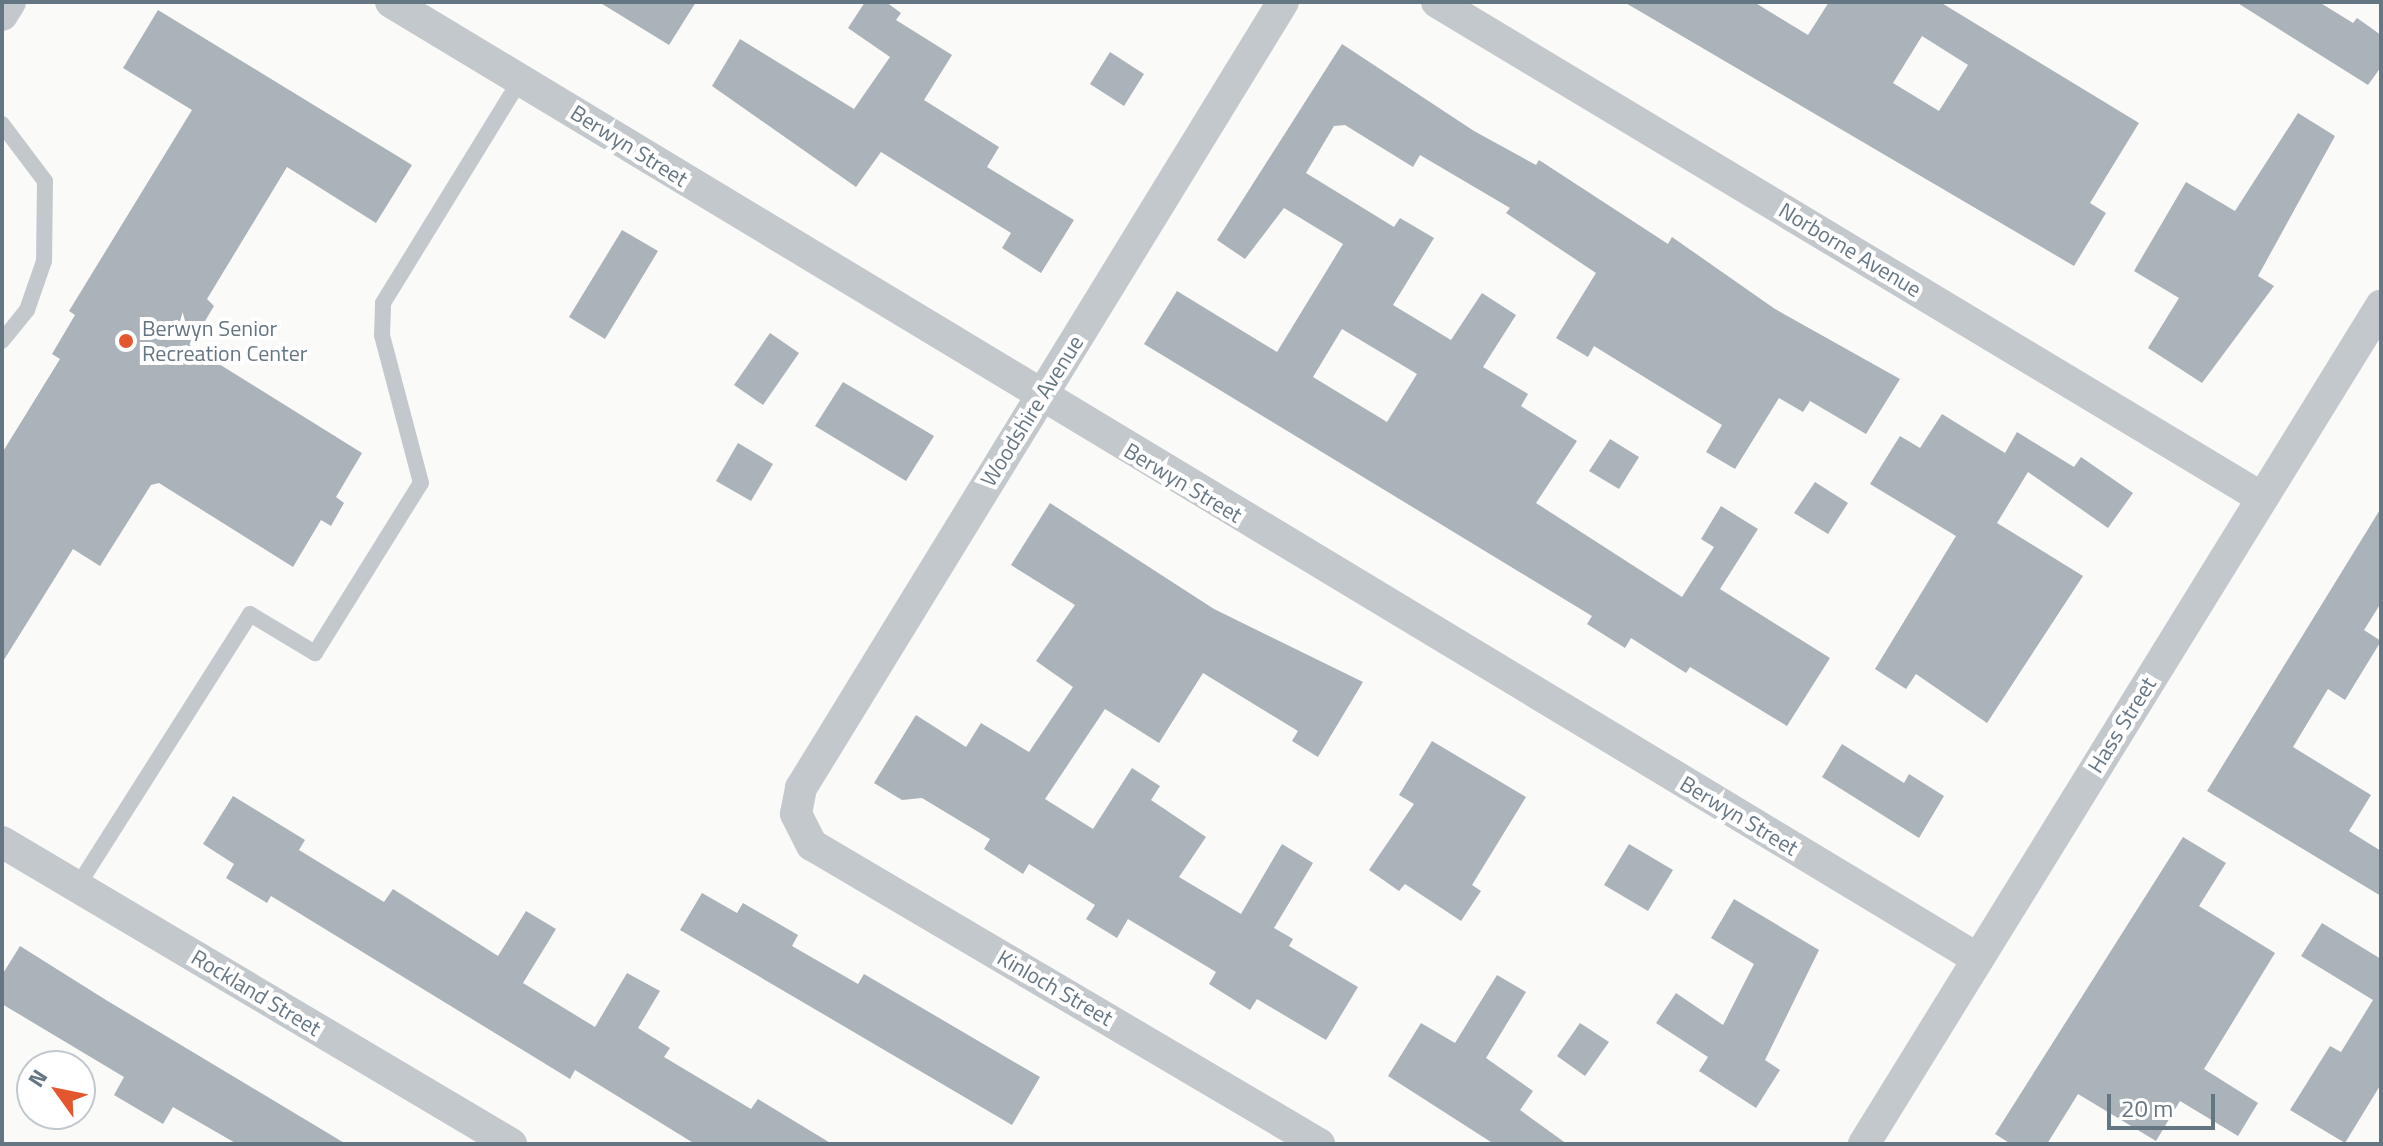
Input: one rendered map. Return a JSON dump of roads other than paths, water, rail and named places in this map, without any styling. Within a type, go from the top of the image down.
[{"type":"street","points":[[2,15],[10,2]]},
{"type":"street","name":"Berwyn Street","points":[[391,2],[1041,398],[1978,959]]},
{"type":"street","name":"Woodshire Avenue","points":[[799,824],[801,788],[1283,2]]},
{"type":"street","name":"Norborne Avenue","points":[[1437,2],[2262,498]]},
{"type":"street","name":"Hass Street","points":[[1864,1144],[2381,306]]},
{"type":"street","name":"Kinloch Street","points":[[799,824],[812,845],[1319,1144]]},
{"type":"street","name":"Rockland Street","points":[[2,842],[511,1144]]},
{"type":"lane","points":[[77,887],[250,614],[315,653],[421,483],[382,335],[383,303],[521,79]]},
{"type":"lane","points":[[2,124],[45,181],[45,194],[44,261],[27,310],[2,341]]},
{"type":"place","name":"Berwyn Senior Recreation Center","points":[[126,341]]}]
